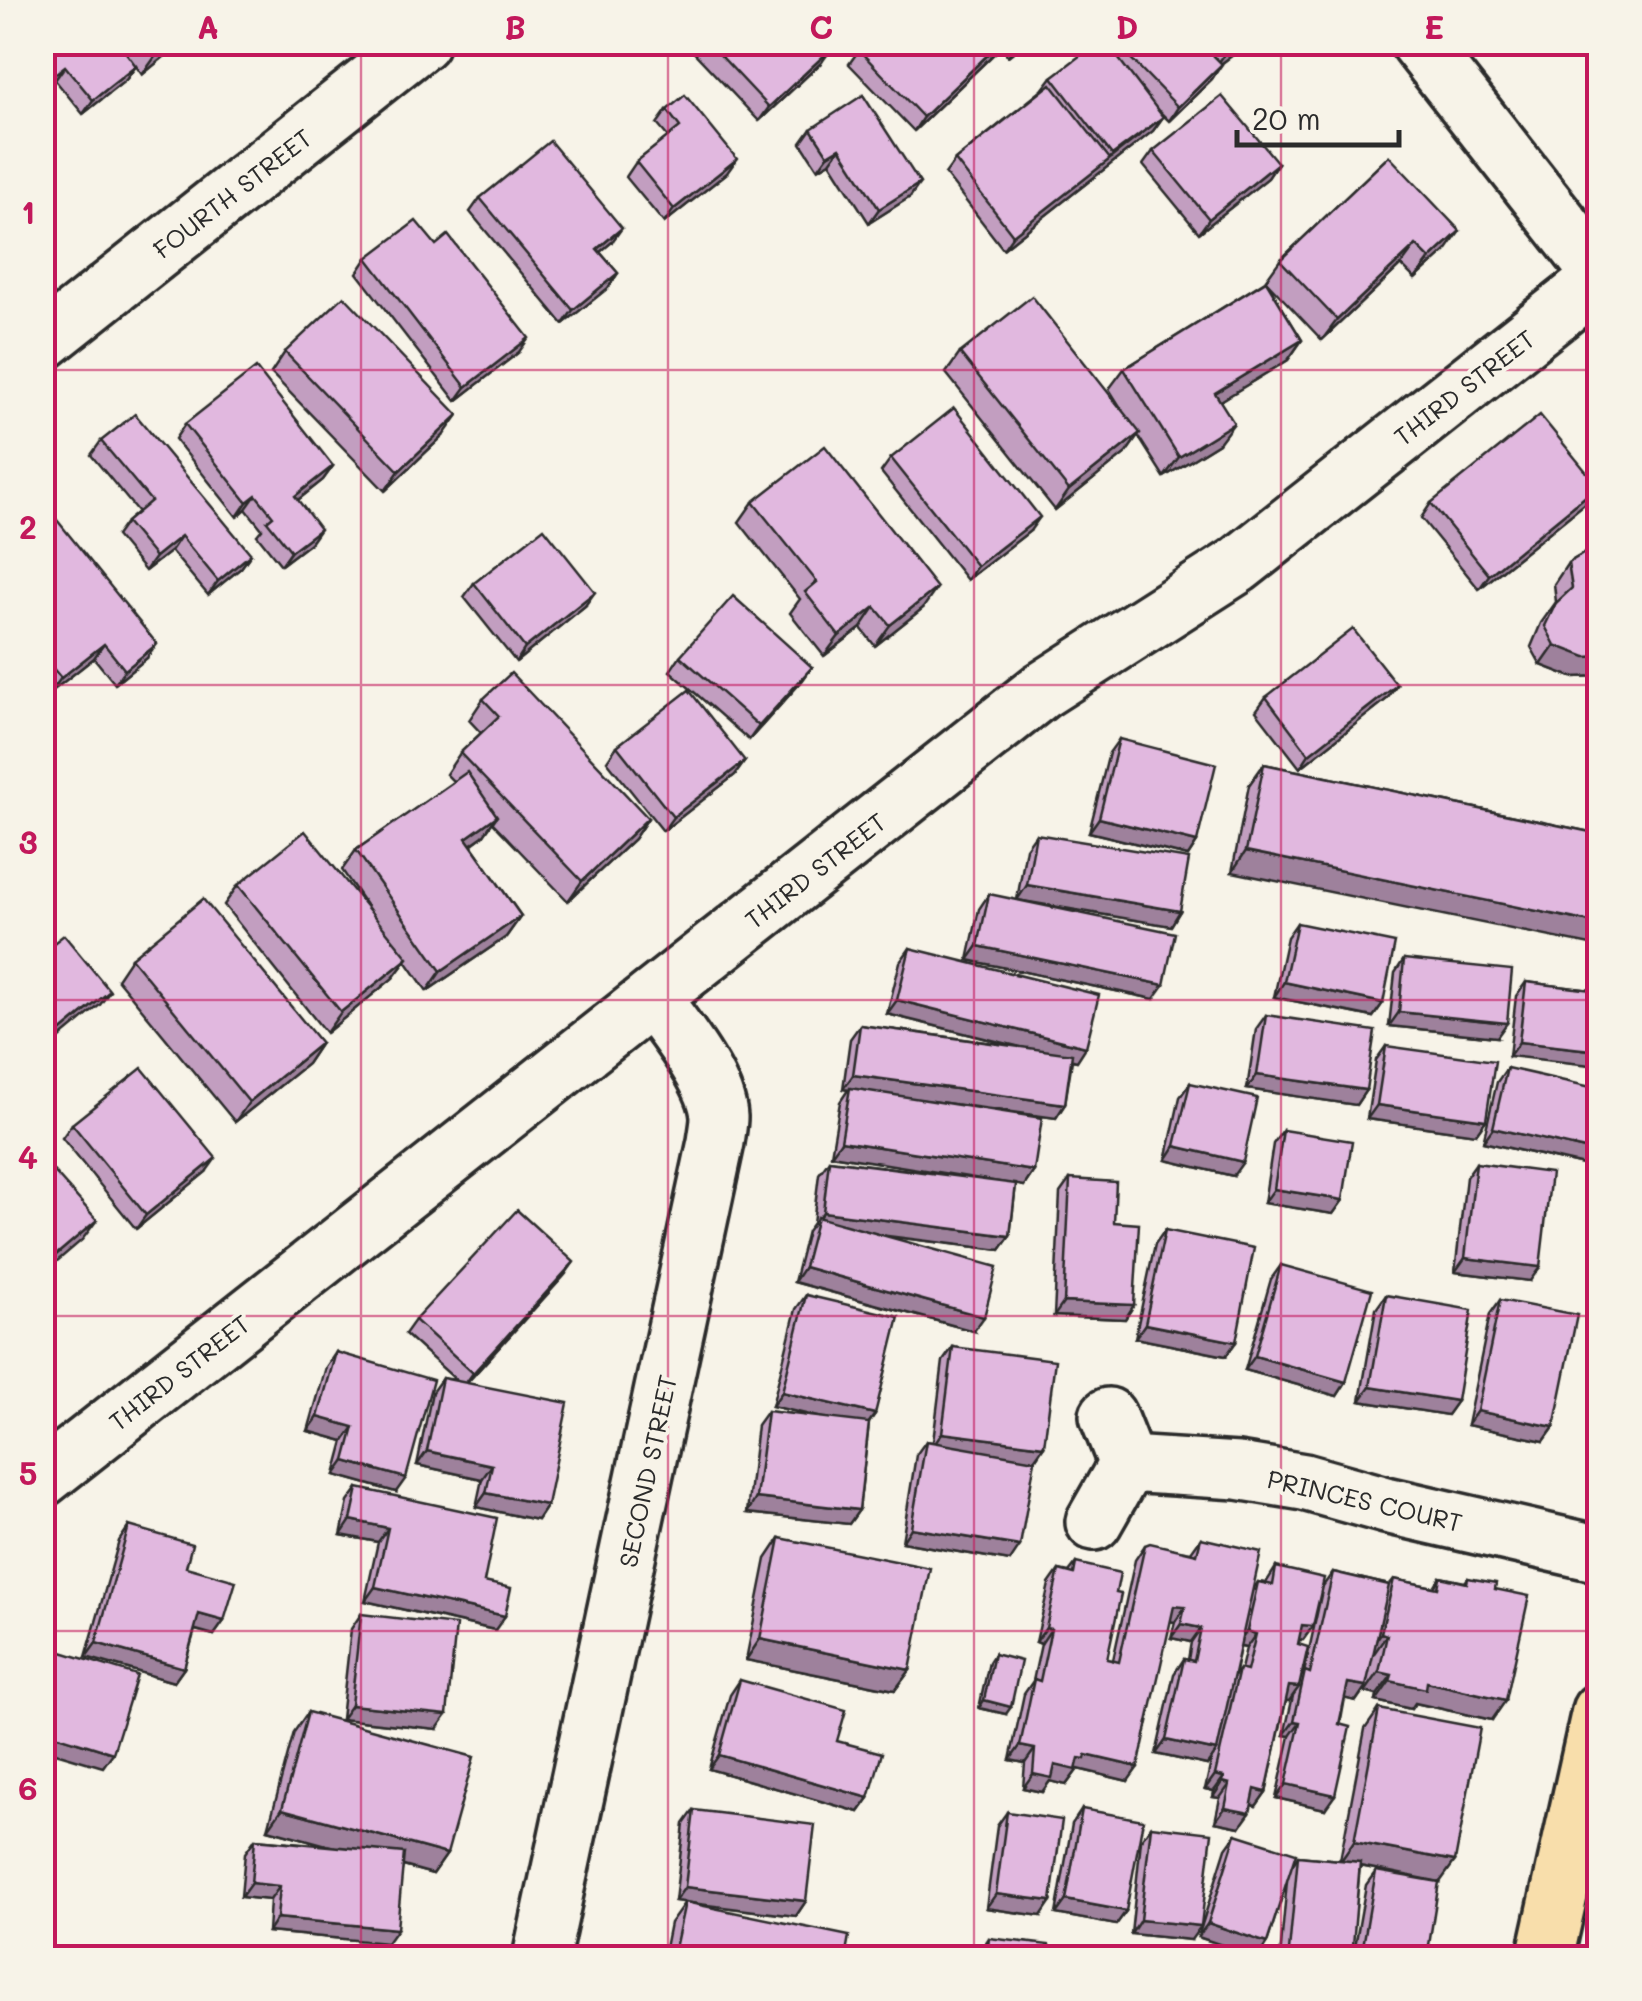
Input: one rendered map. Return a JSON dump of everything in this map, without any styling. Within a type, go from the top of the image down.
[{"type":"main road","points":[[1544,1958],[1600,1711]]},
{"type":"street","name":"FOURTH STREET","points":[[42,343],[421,42]]},
{"type":"street","points":[[1418,42],[1600,277]]},
{"type":"street","name":"THIRD STREET","points":[[42,1479],[1041,691],[1238,565],[1600,277]]},
{"type":"street","name":"SECOND STREET","points":[[541,1958],[716,1142],[719,1114],[710,1088],[652,998]]},
{"type":"street","name":"PRINCES COURT","points":[[1094,1522],[1118,1440],[1600,1554]]},
{"type":"building","points":[[42,42],[118,42],[136,66],[93,100],[65,66],[42,84]]},
{"type":"building","points":[[147,42],[171,42],[157,54]]},
{"type":"building","points":[[708,42],[827,42],[832,48],[769,107]]},
{"type":"building","points":[[867,42],[1001,42],[923,117],[859,50]]},
{"type":"building","points":[[1098,42],[1106,42],[1163,117],[1112,155],[1052,77]]},
{"type":"building","points":[[1115,42],[1200,42],[1222,64],[1178,107]]},
{"type":"building","points":[[1215,42],[1241,42],[1224,55]]},
{"type":"building","points":[[1051,84],[1110,159],[1013,235],[955,160]]},
{"type":"building","points":[[685,95],[737,159],[674,209],[636,162],[680,127],[667,110]]},
{"type":"building","points":[[863,95],[920,183],[879,209],[840,148],[828,155],[811,129]]},
{"type":"building","points":[[1222,96],[1278,163],[1209,219],[1153,151]]},
{"type":"building","points":[[550,141],[622,228],[597,249],[618,273],[573,310],[480,198]]},
{"type":"building","points":[[1389,156],[1460,231],[1430,259],[1416,245],[1337,320],[1280,260]]},
{"type":"building","points":[[416,221],[436,245],[448,235],[529,338],[466,387],[367,258]]},
{"type":"building","points":[[1266,281],[1302,340],[1215,393],[1234,423],[1179,457],[1124,369]]},
{"type":"building","points":[[344,296],[458,415],[399,471],[285,352]]},
{"type":"building","points":[[1032,296],[1140,433],[1069,490],[960,353]]},
{"type":"building","points":[[256,368],[333,466],[295,496],[320,529],[291,551],[267,521],[273,516],[256,495],[247,502],[185,424]]},
{"type":"building","points":[[954,408],[1040,517],[977,566],[891,458]]},
{"type":"building","points":[[135,414],[251,554],[218,581],[181,536],[155,557],[126,522],[151,501],[101,441]]},
{"type":"building","points":[[1540,415],[1598,486],[1489,575],[1431,503]]},
{"type":"building","points":[[825,446],[937,588],[890,625],[875,607],[839,636],[805,592],[817,582],[753,502]]},
{"type":"building","points":[[53,515],[157,644],[125,670],[104,644],[61,678],[42,655],[42,523]]},
{"type":"building","points":[[544,528],[595,592],[525,648],[474,583]]},
{"type":"building","points":[[1600,544],[1600,656],[1586,657],[1555,645],[1545,626],[1556,603],[1572,588],[1568,563]]},
{"type":"building","points":[[733,596],[812,667],[759,726],[680,656]]},
{"type":"building","points":[[1353,629],[1397,685],[1309,754],[1266,697]]},
{"type":"building","points":[[511,673],[648,818],[582,881],[460,753],[499,716],[483,699]]},
{"type":"building","points":[[689,690],[745,761],[673,817],[617,746]]},
{"type":"building","points":[[1119,739],[1216,764],[1197,842],[1099,818]]},
{"type":"building","points":[[1264,764],[1600,834],[1600,924],[1246,851]]},
{"type":"building","points":[[467,772],[497,816],[466,838],[521,916],[441,971],[356,850]]},
{"type":"building","points":[[305,831],[408,958],[341,1012],[238,885]]},
{"type":"building","points":[[1036,834],[1189,859],[1180,911],[1027,885]]},
{"type":"building","points":[[989,894],[1175,933],[1164,985],[978,946]]},
{"type":"building","points":[[203,899],[321,1043],[249,1102],[131,958]]},
{"type":"building","points":[[1297,923],[1395,943],[1383,1003],[1284,982]]},
{"type":"building","points":[[64,935],[110,991],[42,1047],[42,952]]},
{"type":"building","points":[[910,948],[1099,995],[1086,1047],[897,1000]]},
{"type":"building","points":[[1404,959],[1512,970],[1507,1023],[1399,1012]]},
{"type":"building","points":[[1526,982],[1600,991],[1600,1051],[1519,1042]]},
{"type":"building","points":[[1266,1015],[1375,1031],[1366,1090],[1257,1075]]},
{"type":"building","points":[[860,1025],[1072,1054],[1065,1104],[853,1075]]},
{"type":"building","points":[[1386,1046],[1495,1061],[1486,1120],[1377,1105]]},
{"type":"building","points":[[142,1068],[216,1158],[146,1215],[72,1124]]},
{"type":"building","points":[[1507,1068],[1600,1089],[1598,1152],[1493,1128]]},
{"type":"building","points":[[1190,1083],[1257,1098],[1243,1162],[1175,1146]]},
{"type":"building","points":[[850,1088],[1042,1118],[1034,1171],[841,1141]]},
{"type":"building","points":[[1283,1130],[1352,1141],[1343,1200],[1274,1189]]},
{"type":"building","points":[[42,1158],[97,1220],[43,1266],[42,1266]]},
{"type":"building","points":[[829,1160],[1016,1184],[1010,1236],[823,1212]]},
{"type":"building","points":[[1476,1163],[1551,1173],[1540,1267],[1465,1258]]},
{"type":"building","points":[[1070,1179],[1116,1182],[1114,1222],[1139,1224],[1134,1305],[1064,1302]]},
{"type":"building","points":[[517,1210],[574,1262],[473,1373],[415,1320]]},
{"type":"building","points":[[817,1217],[997,1267],[984,1317],[804,1267]]},
{"type":"building","points":[[1165,1230],[1254,1248],[1236,1342],[1145,1324]]},
{"type":"building","points":[[1281,1265],[1372,1290],[1346,1382],[1255,1356]]},
{"type":"building","points":[[806,1295],[899,1317],[875,1414],[782,1392]]},
{"type":"building","points":[[1386,1295],[1472,1310],[1457,1401],[1370,1387]]},
{"type":"building","points":[[1500,1300],[1577,1315],[1554,1427],[1477,1411]]},
{"type":"building","points":[[953,1347],[1055,1360],[1044,1446],[942,1433]]},
{"type":"building","points":[[336,1352],[433,1380],[406,1478],[345,1461],[354,1427],[318,1417]]},
{"type":"building","points":[[442,1378],[568,1403],[547,1505],[486,1493],[492,1465],[427,1451]]},
{"type":"building","points":[[767,1411],[869,1423],[859,1510],[756,1498]]},
{"type":"building","points":[[926,1441],[1035,1460],[1020,1546],[911,1528]]},
{"type":"building","points":[[358,1488],[497,1518],[484,1582],[511,1588],[505,1616],[375,1587],[388,1528],[351,1520]]},
{"type":"building","points":[[129,1526],[192,1544],[186,1567],[236,1581],[224,1621],[199,1614],[184,1668],[96,1643]]},
{"type":"building","points":[[780,1538],[930,1568],[910,1670],[760,1639]]},
{"type":"building","points":[[1201,1538],[1261,1552],[1217,1751],[1166,1740],[1184,1659],[1194,1661],[1201,1628],[1181,1624],[1185,1607],[1174,1606],[1138,1767],[1086,1755],[1085,1759],[1079,1758],[1076,1770],[1055,1765],[1052,1778],[1033,1774],[1035,1749],[1020,1746],[1034,1679],[1040,1681],[1051,1629],[1046,1628],[1059,1570],[1074,1574],[1076,1563],[1120,1573],[1116,1593],[1121,1594],[1107,1659],[1119,1662],[1145,1545],[1197,1554]]},
{"type":"building","points":[[1276,1567],[1324,1578],[1313,1626],[1302,1625],[1298,1644],[1308,1647],[1299,1687],[1289,1686],[1266,1792],[1255,1789],[1250,1813],[1225,1808],[1230,1784],[1215,1775],[1239,1669],[1247,1671],[1256,1634],[1247,1631],[1258,1582],[1273,1585]]},
{"type":"building","points":[[1333,1572],[1389,1585],[1366,1686],[1348,1683],[1339,1724],[1350,1727],[1335,1795],[1286,1784],[1300,1722],[1294,1721],[1305,1671],[1310,1673]]},
{"type":"building","points":[[1440,1577],[1467,1583],[1468,1578],[1496,1583],[1495,1589],[1529,1596],[1506,1700],[1427,1682],[1426,1689],[1390,1681],[1392,1675],[1379,1672],[1387,1635],[1381,1633],[1394,1579],[1438,1588]]},
{"type":"building","points":[[361,1614],[456,1625],[447,1715],[351,1705]]},
{"type":"building","points":[[42,1646],[137,1675],[113,1753],[42,1731]]},
{"type":"building","points":[[994,1654],[1021,1661],[1011,1707],[984,1700]]},
{"type":"building","points":[[740,1680],[846,1710],[837,1741],[882,1753],[869,1798],[719,1755]]},
{"type":"building","points":[[1379,1709],[1480,1728],[1455,1861],[1354,1842]]},
{"type":"building","points":[[308,1712],[474,1757],[447,1854],[282,1809]]},
{"type":"building","points":[[1082,1809],[1143,1820],[1126,1911],[1066,1900]]},
{"type":"building","points":[[694,1810],[815,1825],[806,1901],[685,1887]]},
{"type":"building","points":[[1007,1812],[1062,1820],[1051,1901],[996,1894]]},
{"type":"building","points":[[1151,1826],[1212,1833],[1201,1926],[1140,1920]]},
{"type":"building","points":[[1236,1834],[1296,1853],[1267,1943],[1208,1923]]},
{"type":"building","points":[[255,1839],[404,1853],[397,1929],[277,1918],[280,1886],[251,1883]]},
{"type":"building","points":[[1298,1856],[1360,1862],[1352,1957],[1289,1951]]},
{"type":"building","points":[[1376,1871],[1439,1882],[1427,1958],[1361,1958]]},
{"type":"building","points":[[685,1902],[849,1936],[845,1958],[673,1958]]},
{"type":"building","points":[[989,1938],[1049,1945],[1047,1958],[987,1958]]}]
